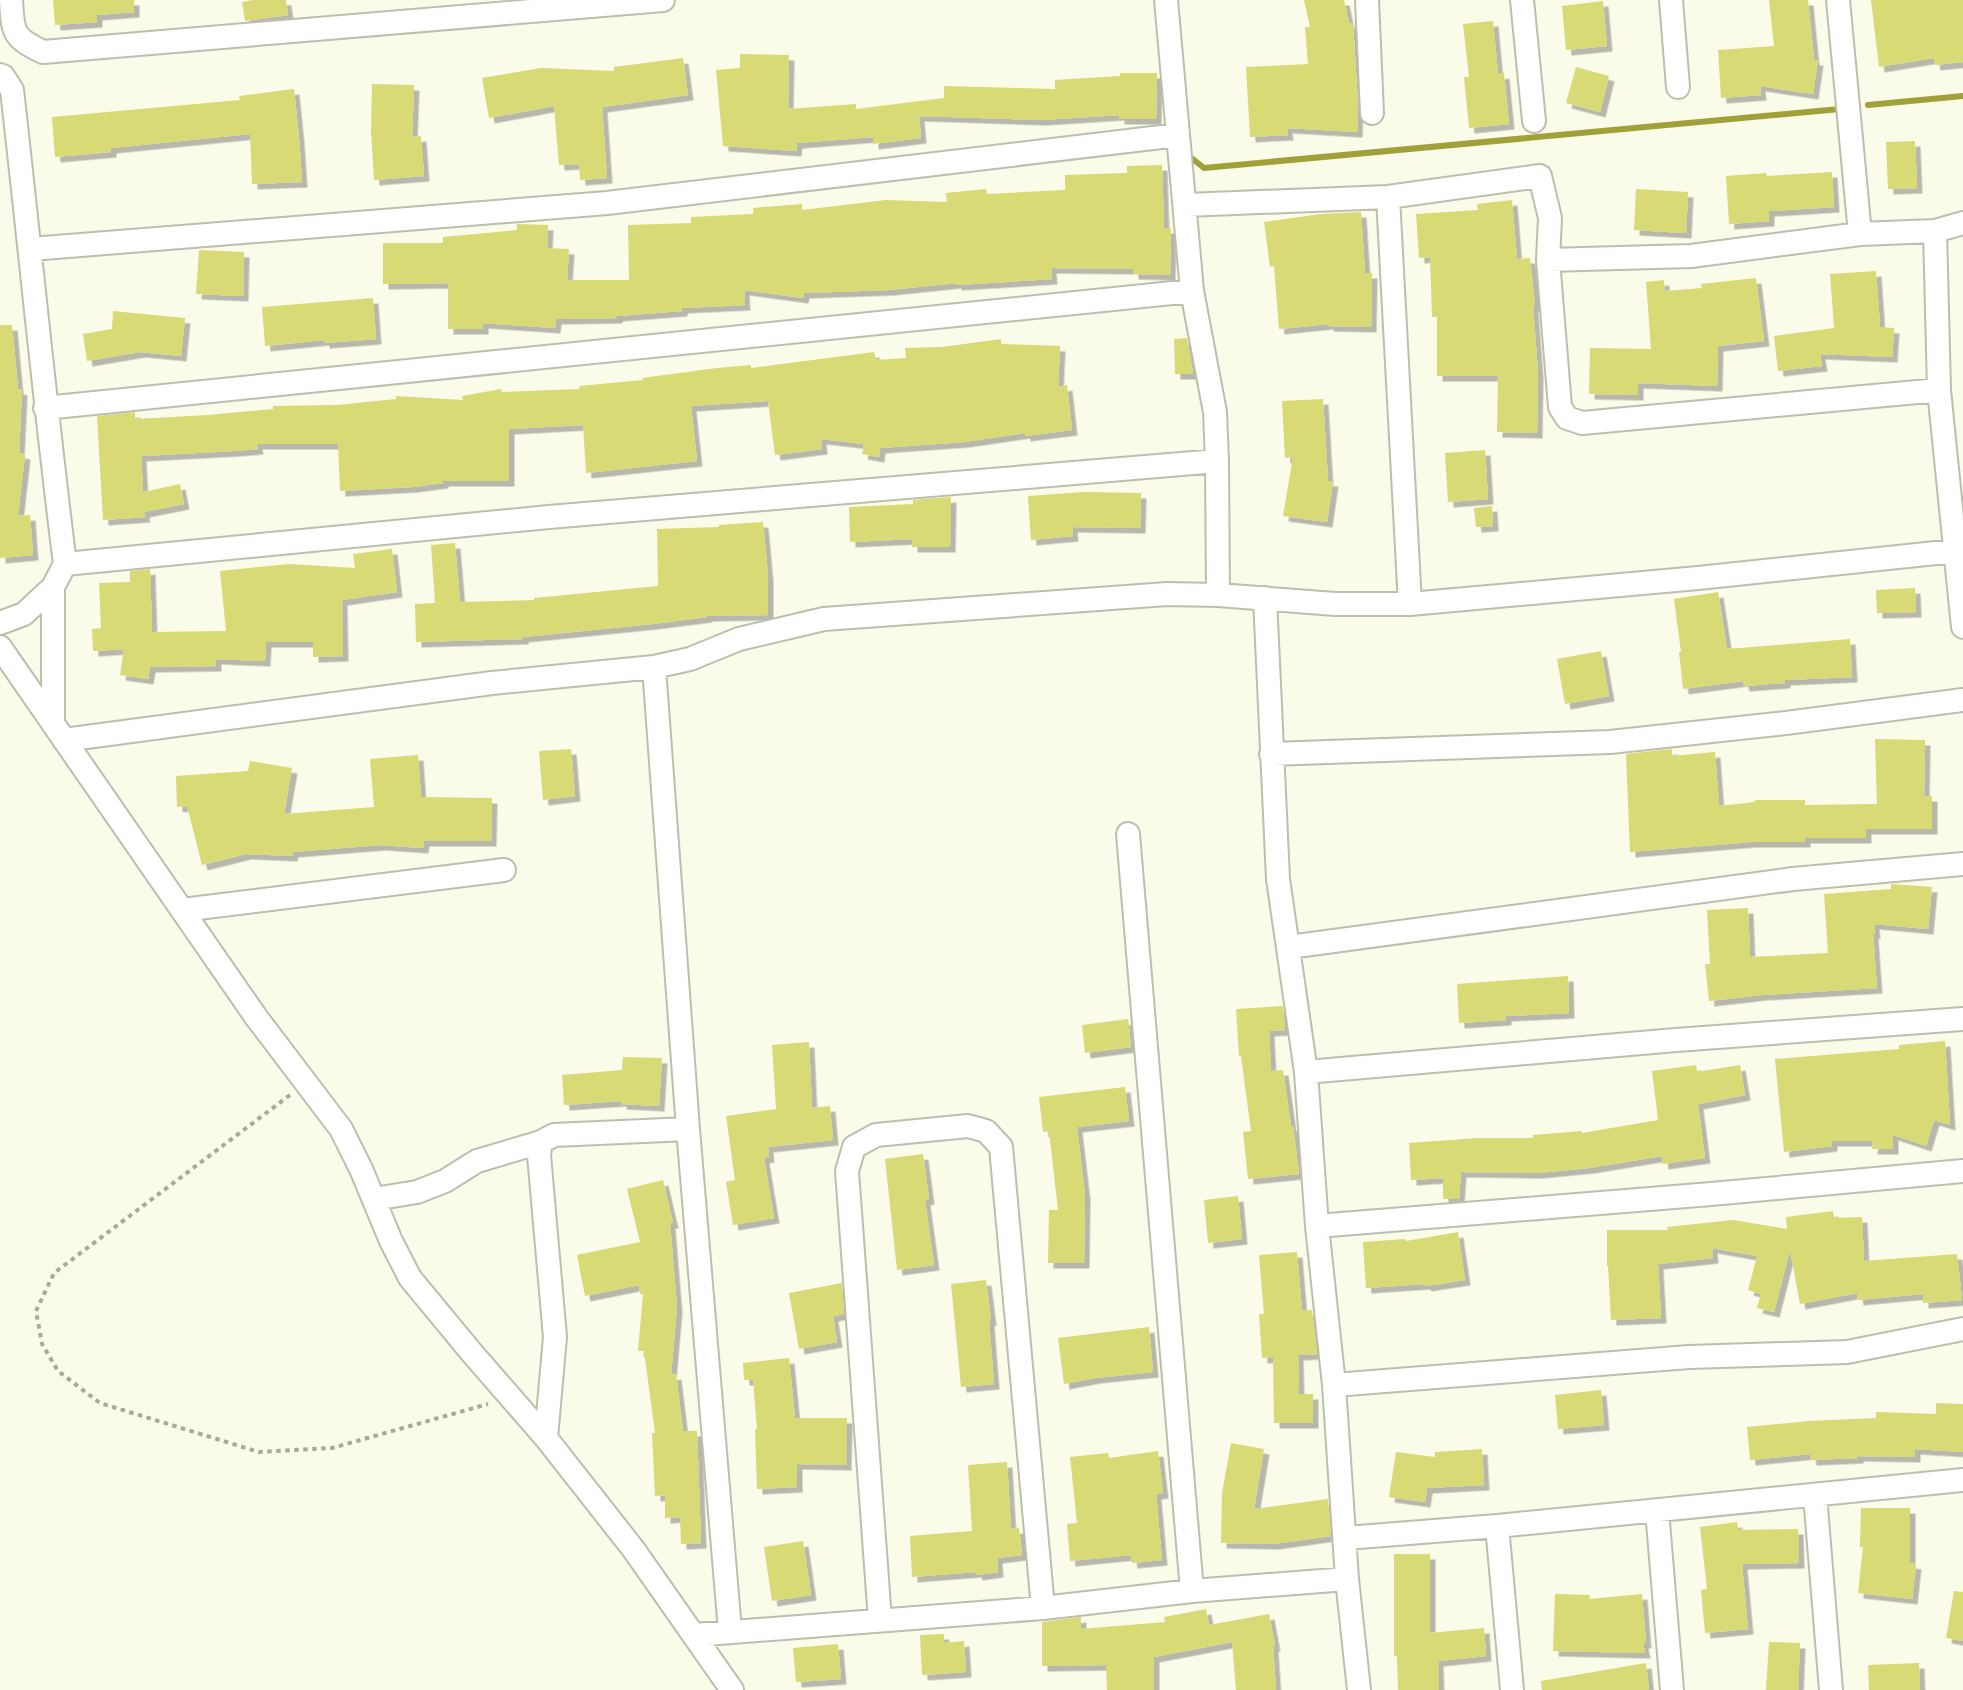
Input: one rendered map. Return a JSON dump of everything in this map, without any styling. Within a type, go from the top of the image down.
[{"type":"street","points":[[11,0],[13,29],[26,44],[43,52],[663,0]]},
{"type":"street","points":[[1166,0],[1192,291],[1215,412],[1218,595]]},
{"type":"street","points":[[1367,0],[1372,113]]},
{"type":"street","points":[[1522,0],[1534,122]]},
{"type":"street","points":[[1671,0],[1678,87]]},
{"type":"street","points":[[1838,0],[1860,234]]},
{"type":"street","points":[[0,75],[12,90],[31,249],[45,408],[65,564],[53,587],[24,614],[0,623]]},
{"type":"street","points":[[31,249],[607,203],[1179,135]]},
{"type":"street","points":[[1186,205],[1388,196],[1540,176],[1550,218],[1548,260],[1560,407],[1567,418],[1582,423],[1939,390]]},
{"type":"street","points":[[1388,196],[1410,604]]},
{"type":"street","points":[[1548,260],[1691,256],[1860,234],[1935,231],[1963,223]]},
{"type":"street","points":[[1935,231],[1939,390],[1963,627]]},
{"type":"street","points":[[45,408],[1192,291]]},
{"type":"street","points":[[65,564],[538,518],[1217,461]]},
{"type":"street","points":[[59,732],[654,667],[690,659],[739,639],[824,619],[1167,594],[1218,595],[1335,604],[1410,604],[1698,578],[1955,551]]},
{"type":"street","points":[[53,587],[59,732]]},
{"type":"street","points":[[1265,598],[1278,879],[1306,1072],[1317,1226],[1334,1385],[1347,1579],[1359,1690]]},
{"type":"street","points":[[0,647],[256,1017],[341,1129],[362,1168],[391,1241],[410,1278],[546,1438],[634,1550],[732,1690]]},
{"type":"street","points":[[654,667],[688,1129],[730,1631]]},
{"type":"street","points":[[1271,754],[1610,742],[1786,723],[1963,700]]},
{"type":"street","points":[[1128,834],[1192,1591]]},
{"type":"street","points":[[1288,947],[1793,879],[1963,864]]},
{"type":"street","points":[[182,910],[504,870]]},
{"type":"street","points":[[1306,1072],[1676,1040],[1963,1019]]},
{"type":"street","points":[[880,1620],[847,1171],[854,1147],[876,1135],[968,1126],[986,1131],[1001,1147],[1043,1608]]},
{"type":"street","points":[[374,1200],[417,1192],[445,1181],[477,1161],[541,1142],[554,1135],[688,1129]]},
{"type":"street","points":[[541,1142],[539,1155],[555,1337],[546,1438]]},
{"type":"street","points":[[1317,1226],[1963,1171]]},
{"type":"street","points":[[1334,1385],[1689,1358],[1847,1352],[1963,1329]]},
{"type":"street","points":[[1346,1538],[1497,1526],[1963,1480]]},
{"type":"street","points":[[1815,1496],[1831,1690]]},
{"type":"street","points":[[1657,1510],[1672,1690]]},
{"type":"street","points":[[1497,1526],[1512,1690]]},
{"type":"street","points":[[694,1635],[1043,1608],[1192,1591],[1347,1579]]},
{"type":"path","points":[[307,1082],[54,1273],[36,1311],[42,1344],[58,1371],[100,1403],[259,1452],[332,1448],[510,1397]]},
{"type":"building","points":[[53,0],[134,0],[134,12],[97,15],[97,22],[55,25]]},
{"type":"building","points":[[286,0],[288,15],[245,21],[242,2]]},
{"type":"building","points":[[1304,0],[1344,0],[1349,23],[1353,23],[1358,106],[1357,132],[1287,128],[1288,135],[1250,137],[1246,67],[1308,64],[1305,27],[1310,27]]},
{"type":"building","points":[[1769,0],[1808,0],[1814,60],[1818,60],[1813,94],[1760,86],[1761,95],[1721,98],[1718,50],[1774,46]]},
{"type":"building","points":[[1871,0],[1963,0],[1963,62],[1935,65],[1934,58],[1879,67]]},
{"type":"building","points":[[1603,1],[1607,46],[1566,50],[1562,6]]},
{"type":"building","points":[[1493,21],[1498,74],[1504,73],[1509,124],[1469,128],[1464,77],[1469,77],[1463,24]]},
{"type":"building","points":[[740,54],[789,55],[788,109],[856,104],[856,109],[944,98],[944,86],[1055,89],[1055,80],[1120,76],[1120,73],[1157,73],[1156,119],[1119,119],[1119,115],[1041,120],[919,116],[921,138],[873,144],[873,137],[797,143],[796,151],[723,146],[716,70],[740,68]]},
{"type":"building","points":[[683,58],[688,95],[602,107],[607,178],[580,180],[579,164],[559,165],[554,106],[489,118],[482,78],[541,68],[614,71],[614,67]]},
{"type":"building","points":[[1576,67],[1609,76],[1600,112],[1566,103]]},
{"type":"building","points":[[372,84],[414,85],[412,137],[421,136],[424,176],[374,180],[371,131]]},
{"type":"building","points":[[294,89],[302,182],[252,184],[250,134],[111,148],[111,152],[55,157],[52,117],[240,100],[239,96]]},
{"type":"building","points":[[1915,141],[1917,188],[1888,189],[1886,142]]},
{"type":"building","points":[[1162,165],[1164,228],[1171,228],[1170,275],[1133,274],[1133,269],[1051,268],[1052,279],[804,293],[803,298],[744,290],[745,305],[682,308],[682,311],[617,316],[617,318],[556,319],[555,328],[483,323],[483,329],[448,329],[448,283],[383,284],[383,243],[443,243],[443,237],[517,230],[517,224],[548,225],[547,248],[569,249],[567,280],[629,280],[628,225],[691,223],[691,217],[753,214],[753,208],[802,204],[802,210],[886,200],[947,202],[946,193],[986,189],[987,194],[1065,190],[1065,175],[1127,173],[1127,166]]},
{"type":"building","points":[[1832,172],[1834,207],[1769,211],[1769,221],[1729,224],[1726,176]]},
{"type":"building","points":[[1636,189],[1688,192],[1686,233],[1634,230]]},
{"type":"building","points":[[1512,200],[1517,259],[1530,258],[1538,373],[1537,433],[1497,432],[1498,376],[1437,376],[1437,317],[1432,317],[1430,257],[1419,258],[1416,214],[1478,210],[1477,204]]},
{"type":"building","points":[[1361,212],[1365,273],[1372,273],[1371,327],[1328,326],[1328,324],[1279,329],[1274,266],[1270,267],[1264,222],[1321,214]]},
{"type":"building","points":[[199,250],[244,252],[243,296],[196,294]]},
{"type":"building","points":[[1876,271],[1880,327],[1894,328],[1892,357],[1820,354],[1822,366],[1778,371],[1774,336],[1834,328],[1830,274]]},
{"type":"building","points":[[1756,278],[1764,341],[1718,346],[1717,386],[1638,383],[1638,395],[1589,394],[1590,348],[1651,349],[1646,282],[1664,280],[1665,291],[1702,288],[1701,284]]},
{"type":"building","points":[[373,298],[376,339],[324,343],[324,340],[265,346],[262,307]]},
{"type":"building","points":[[113,311],[185,318],[181,356],[140,352],[87,361],[83,334],[112,329]]},
{"type":"building","points":[[0,325],[12,325],[18,389],[22,390],[19,453],[25,454],[18,516],[30,515],[33,555],[0,558]]},
{"type":"building","points":[[1187,338],[1193,374],[1175,374],[1174,339]]},
{"type":"building","points":[[1001,339],[1001,344],[1060,346],[1058,387],[1067,385],[1072,430],[1025,436],[1025,433],[964,442],[880,448],[879,457],[862,454],[864,444],[821,439],[822,449],[775,455],[768,401],[691,406],[697,461],[586,473],[583,425],[509,429],[509,481],[443,481],[443,483],[412,487],[340,491],[338,444],[257,444],[258,449],[141,456],[143,492],[180,484],[184,504],[144,512],[145,517],[103,520],[97,416],[135,412],[135,419],[208,415],[273,409],[273,406],[337,405],[396,399],[396,396],[463,400],[462,396],[501,389],[502,392],[580,389],[579,386],[643,380],[642,378],[717,368],[751,365],[751,368],[874,352],[876,360],[906,358],[905,348],[942,347]]},
{"type":"building","points":[[1323,399],[1328,481],[1333,481],[1327,522],[1283,516],[1293,457],[1285,458],[1282,401]]},
{"type":"building","points":[[1485,450],[1488,499],[1448,502],[1445,453]]},
{"type":"building","points":[[1084,492],[1141,493],[1140,528],[1072,527],[1073,536],[1031,540],[1028,496]]},
{"type":"building","points":[[951,497],[950,547],[912,547],[912,539],[850,542],[849,507],[913,504],[913,500]]},
{"type":"building","points":[[1492,506],[1493,526],[1476,527],[1474,508]]},
{"type":"building","points":[[763,522],[768,576],[768,615],[707,616],[523,637],[523,639],[416,642],[415,604],[435,603],[431,545],[455,543],[460,602],[534,600],[534,598],[658,586],[657,529],[719,527],[719,525]]},
{"type":"building","points":[[392,549],[397,592],[342,600],[343,656],[313,657],[313,642],[266,642],[265,661],[216,659],[216,666],[150,667],[148,679],[120,675],[124,649],[93,651],[92,629],[101,628],[99,583],[130,582],[130,571],[150,569],[152,632],[226,631],[220,571],[289,564],[355,568],[353,554]]},
{"type":"building","points":[[1915,588],[1916,612],[1877,613],[1876,590]]},
{"type":"building","points":[[1718,592],[1727,649],[1850,639],[1852,677],[1785,680],[1785,683],[1744,686],[1743,681],[1683,689],[1674,599]]},
{"type":"building","points":[[1601,651],[1609,696],[1565,704],[1557,659]]},
{"type":"building","points":[[1875,739],[1925,740],[1924,796],[1932,796],[1932,829],[1866,829],[1866,838],[1805,838],[1805,842],[1751,842],[1630,852],[1626,754],[1672,749],[1672,756],[1715,752],[1719,806],[1755,802],[1755,800],[1805,800],[1805,805],[1877,804]]},
{"type":"building","points":[[571,749],[575,796],[543,800],[539,751]]},
{"type":"building","points":[[418,755],[421,797],[492,798],[491,841],[424,841],[423,848],[380,845],[293,852],[292,856],[246,854],[202,865],[187,806],[177,807],[176,776],[248,771],[250,761],[292,768],[284,814],[374,807],[370,759]]},
{"type":"building","points":[[1891,884],[1932,887],[1928,929],[1874,924],[1877,988],[1762,995],[1709,1001],[1705,964],[1710,964],[1707,910],[1748,908],[1750,957],[1828,953],[1824,894],[1891,889]]},
{"type":"building","points":[[1568,976],[1569,1013],[1506,1016],[1506,1020],[1459,1023],[1457,984]]},
{"type":"building","points":[[1283,1006],[1285,1030],[1269,1031],[1271,1071],[1283,1070],[1299,1174],[1248,1179],[1243,1132],[1251,1131],[1241,1056],[1239,1056],[1236,1009]]},
{"type":"building","points":[[1128,1019],[1131,1047],[1085,1053],[1082,1025]]},
{"type":"building","points":[[1945,1041],[1950,1125],[1934,1120],[1926,1146],[1893,1135],[1893,1149],[1872,1149],[1873,1141],[1832,1141],[1832,1146],[1784,1152],[1775,1059],[1899,1049],[1899,1045]]},
{"type":"building","points":[[809,1042],[812,1108],[830,1106],[833,1140],[768,1147],[769,1157],[764,1158],[774,1218],[733,1225],[726,1182],[735,1180],[726,1116],[776,1109],[772,1045]]},
{"type":"building","points":[[623,1057],[662,1058],[659,1106],[621,1104],[621,1101],[564,1105],[562,1075],[622,1070]]},
{"type":"building","points":[[1696,1065],[1697,1072],[1740,1065],[1745,1095],[1698,1104],[1705,1158],[1663,1164],[1662,1156],[1589,1168],[1537,1173],[1461,1172],[1459,1199],[1443,1199],[1443,1178],[1411,1180],[1409,1143],[1478,1138],[1533,1138],[1533,1135],[1582,1131],[1582,1133],[1658,1120],[1652,1071]]},
{"type":"building","points":[[1125,1087],[1129,1121],[1077,1127],[1085,1194],[1084,1263],[1048,1263],[1049,1210],[1058,1210],[1049,1131],[1043,1132],[1039,1097]]},
{"type":"building","points":[[923,1154],[929,1199],[925,1200],[934,1265],[897,1270],[885,1159]]},
{"type":"building","points":[[663,1180],[673,1223],[670,1223],[677,1307],[671,1375],[676,1374],[683,1431],[697,1431],[701,1543],[681,1544],[680,1517],[665,1518],[665,1495],[655,1496],[652,1433],[655,1433],[644,1351],[638,1351],[643,1294],[640,1294],[639,1285],[585,1296],[577,1255],[640,1242],[627,1189]]},
{"type":"building","points":[[1238,1196],[1242,1239],[1208,1243],[1204,1200]]},
{"type":"building","points":[[1833,1211],[1834,1218],[1862,1217],[1864,1261],[1957,1254],[1962,1300],[1923,1303],[1923,1294],[1858,1300],[1857,1293],[1800,1304],[1790,1250],[1774,1312],[1757,1308],[1761,1294],[1748,1290],[1757,1256],[1712,1248],[1713,1258],[1658,1264],[1661,1318],[1611,1320],[1607,1230],[1668,1230],[1667,1227],[1733,1220],[1787,1229],[1786,1217]]},
{"type":"building","points":[[1458,1232],[1465,1280],[1426,1286],[1425,1284],[1366,1288],[1363,1242],[1405,1239],[1406,1241]]},
{"type":"building","points":[[1297,1252],[1302,1311],[1312,1310],[1317,1354],[1298,1355],[1299,1394],[1313,1394],[1313,1423],[1274,1423],[1273,1357],[1262,1358],[1259,1314],[1264,1314],[1259,1255]]},
{"type":"building","points":[[986,1280],[991,1320],[989,1321],[994,1384],[961,1387],[951,1284]]},
{"type":"building","points":[[842,1283],[844,1314],[833,1316],[837,1342],[799,1349],[789,1293]]},
{"type":"building","points":[[1149,1327],[1153,1372],[1095,1378],[1064,1384],[1058,1338]]},
{"type":"building","points":[[789,1358],[795,1418],[847,1418],[846,1465],[797,1464],[797,1487],[757,1489],[755,1429],[757,1429],[753,1380],[744,1380],[743,1363]]},
{"type":"building","points":[[1601,1390],[1604,1425],[1558,1429],[1555,1395]]},
{"type":"building","points":[[1936,1403],[1963,1404],[1963,1452],[1915,1449],[1915,1457],[1858,1456],[1858,1458],[1811,1460],[1810,1454],[1750,1460],[1747,1427],[1876,1418],[1876,1412],[1936,1414]]},
{"type":"building","points":[[1231,1443],[1264,1449],[1254,1509],[1328,1499],[1331,1536],[1273,1544],[1221,1543],[1222,1493]]},
{"type":"building","points":[[1482,1449],[1484,1485],[1427,1488],[1425,1502],[1389,1497],[1396,1452],[1435,1457],[1435,1452]]},
{"type":"building","points":[[1158,1451],[1163,1493],[1156,1494],[1162,1560],[1132,1563],[1131,1555],[1070,1561],[1067,1524],[1077,1523],[1070,1457],[1108,1453],[1109,1458]]},
{"type":"building","points":[[1007,1462],[1011,1529],[1019,1528],[1022,1555],[997,1558],[998,1572],[912,1577],[910,1536],[972,1531],[968,1465]]},
{"type":"building","points":[[1861,1508],[1910,1508],[1910,1563],[1916,1564],[1912,1599],[1858,1593],[1863,1547],[1860,1547]]},
{"type":"building","points":[[1737,1522],[1738,1530],[1798,1529],[1799,1563],[1742,1564],[1748,1629],[1705,1633],[1701,1590],[1707,1589],[1700,1527]]},
{"type":"building","points":[[803,1541],[811,1595],[772,1601],[764,1547]]},
{"type":"building","points":[[1394,1554],[1430,1554],[1430,1633],[1484,1628],[1486,1656],[1438,1661],[1439,1690],[1398,1690],[1397,1656],[1394,1656]]},
{"type":"building","points":[[1954,1591],[1963,1592],[1963,1641],[1946,1638]]},
{"type":"building","points":[[1555,1594],[1590,1595],[1589,1599],[1642,1594],[1645,1653],[1553,1651]]},
{"type":"building","points":[[1206,1609],[1209,1625],[1269,1614],[1275,1646],[1273,1646],[1276,1690],[1236,1690],[1232,1642],[1154,1657],[1154,1690],[1107,1690],[1106,1665],[1042,1666],[1042,1622],[1081,1617],[1081,1629],[1165,1622],[1164,1617]]},
{"type":"building","points":[[944,1634],[944,1643],[964,1641],[966,1672],[922,1675],[920,1635]]},
{"type":"building","points":[[1769,1642],[1800,1643],[1798,1690],[1766,1690]]},
{"type":"building","points":[[838,1644],[841,1679],[796,1682],[793,1648]]},
{"type":"building","points":[[1646,1663],[1649,1690],[1542,1690],[1541,1681]]},
{"type":"building","points":[[1919,1663],[1920,1690],[1869,1690],[1868,1665]]},
{"type":"waterway","points":[[1868,105],[1963,96]]},
{"type":"waterway","points":[[1189,153],[1189,156],[1204,168],[1840,109]]}]
